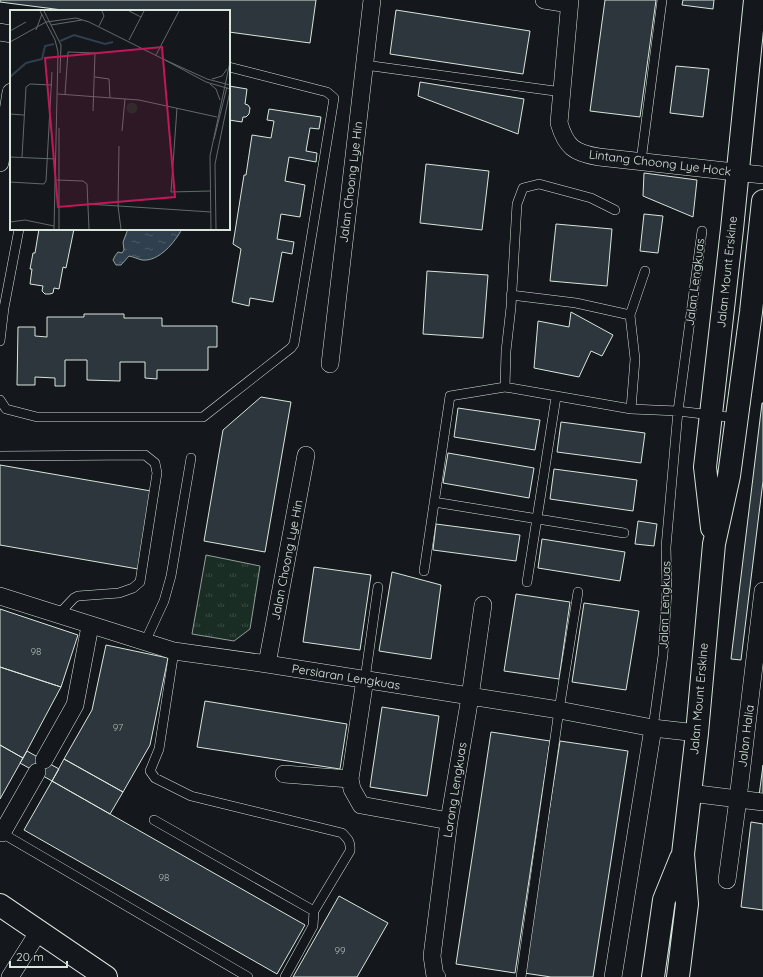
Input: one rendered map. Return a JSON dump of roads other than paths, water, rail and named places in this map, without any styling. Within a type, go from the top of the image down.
[{"type":"main road","name":"Jalan Mount Erskine","points":[[714,544],[705,467],[732,229],[755,0]]},
{"type":"main road","points":[[752,31],[763,10]]},
{"type":"main road","name":"Jalan Mount Erskine","points":[[678,977],[687,904],[683,854],[697,733],[714,544],[730,476],[736,418],[757,312],[763,201]]},
{"type":"main road","points":[[732,229],[742,245],[737,290],[738,296],[742,304],[757,312]]},
{"type":"main road","points":[[711,415],[727,380],[734,323],[737,317],[743,313],[757,312]]},
{"type":"main road","name":"Jalan Mount Erskine","points":[[653,977],[664,900],[683,854]]},
{"type":"main road","points":[[0,905],[106,977]]},
{"type":"street","name":"Jalan Choong Lye Hin","points":[[330,364],[366,65],[372,0]]},
{"type":"street","points":[[544,0],[569,2]]},
{"type":"street","name":"Lintang Choong Lye Hock","points":[[569,2],[559,123],[562,136],[570,146],[583,154],[599,157],[763,175]]},
{"type":"street","points":[[0,32],[10,34]]},
{"type":"street","points":[[0,163],[10,98]]},
{"type":"street","name":"Jalan Choong Lye Hin","points":[[266,664],[306,455]]},
{"type":"street","name":"Jalan Halia","points":[[727,880],[738,799],[758,678],[763,591]]},
{"type":"street","name":"Persiaran Lengkuas","points":[[0,596],[90,626],[174,651],[365,679],[470,697],[559,710],[653,728],[697,733]]},
{"type":"street","name":"Lorong Lengkuas","points":[[436,976],[432,956],[449,821],[470,697],[483,605]]},
{"type":"street","points":[[1,834],[75,705],[90,626]]},
{"type":"street","points":[[365,679],[350,779],[352,789],[361,805],[449,821]]},
{"type":"street","name":"Jalan Lengkuas","points":[[613,977],[653,728]]},
{"type":"street","points":[[284,774],[350,779]]},
{"type":"street","points":[[690,793],[763,802]]},
{"type":"street","points":[[10,977],[40,932]]},
{"type":"lane","points":[[641,161],[662,0]]},
{"type":"lane","points":[[366,65],[562,92]]},
{"type":"lane","points":[[0,400],[6,409],[37,417],[203,417],[291,348],[294,344],[334,98],[327,92],[230,67]]},
{"type":"lane","points":[[505,387],[506,351],[517,204],[523,188],[539,184],[591,198],[615,210]]},
{"type":"lane","points":[[0,341],[4,308],[19,230]]},
{"type":"lane","name":"Jalan Lengkuas","points":[[653,728],[662,655],[667,590],[666,547],[678,411],[702,231]]},
{"type":"lane","points":[[631,409],[636,359],[630,315],[645,271]]},
{"type":"lane","points":[[511,295],[576,303],[630,315]]},
{"type":"lane","points":[[424,571],[450,396],[505,387],[631,409],[678,411],[736,418]]},
{"type":"lane","points":[[527,582],[556,397]]},
{"type":"lane","points":[[0,456],[145,455],[155,463],[157,473],[140,582],[133,588],[120,593],[78,596],[74,598],[58,615]]},
{"type":"lane","points":[[144,642],[164,601],[171,576],[190,458]]},
{"type":"lane","points":[[434,502],[624,533]]},
{"type":"lane","points":[[365,679],[378,587]]},
{"type":"lane","points":[[521,977],[559,710],[578,592]]},
{"type":"lane","points":[[174,651],[159,749],[150,771],[155,778],[191,796],[342,833],[348,839],[350,844],[350,851],[314,911],[313,926],[285,977]]},
{"type":"lane","points":[[154,820],[314,911]]},
{"type":"lane","points":[[1,834],[248,977]]},
{"type":"water","points":[[128,230],[181,230],[171,245],[154,258],[142,260],[129,256],[121,265],[116,265],[113,260],[118,252],[122,253],[124,250],[123,242]]}]
